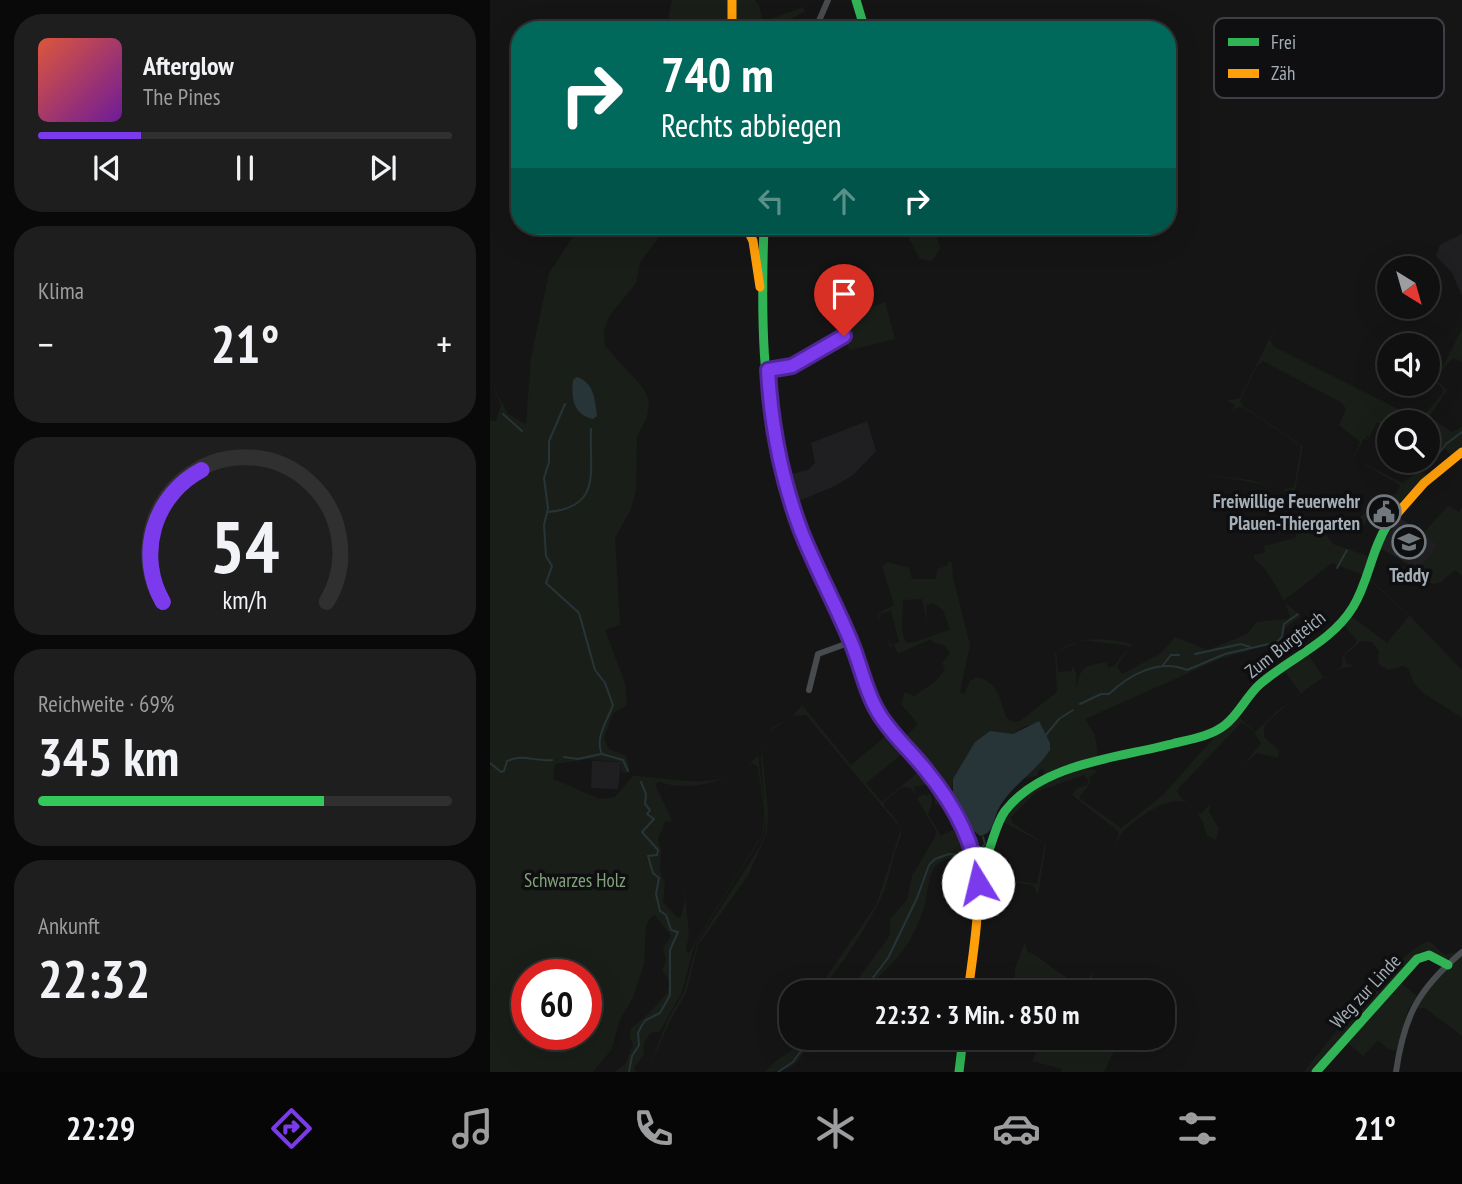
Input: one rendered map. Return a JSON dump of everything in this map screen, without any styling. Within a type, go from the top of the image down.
[{"type":"street","points":[[732,0],[732,21]]},
{"type":"street","points":[[819,21],[828,0]]},
{"type":"street","points":[[856,0],[862,21]]},
{"type":"street","points":[[750,235],[760,287],[764,290]]},
{"type":"street","points":[[764,235],[764,290],[774,439],[790,499],[811,556],[851,642],[879,714],[935,783],[964,830],[974,857],[977,894],[969,980]]},
{"type":"street","points":[[768,370],[792,366],[844,336]]},
{"type":"street","name":"Zum Burgteich","points":[[974,857],[989,850],[999,821],[1011,803],[1038,782],[1214,732],[1227,724],[1258,686],[1328,635],[1349,613],[1361,589],[1373,550],[1387,525],[1437,472],[1462,452]]},
{"type":"street","points":[[809,690],[818,654],[851,642]]},
{"type":"street","points":[[1396,1072],[1401,1035],[1410,1012],[1462,952]]},
{"type":"street","name":"Weg zur Linde","points":[[1316,1072],[1417,959],[1429,955],[1448,965]]},
{"type":"street","points":[[959,1072],[962,1050]]},
{"type":"shaded area","points":[[1462,234],[1462,296],[1452,273],[1440,260],[1440,256],[1436,256],[1440,245]]},
{"type":"shaded area","points":[[577,377],[587,383],[593,392],[597,416],[593,419],[581,414],[573,399],[573,380]]},
{"type":"shaded area","points":[[867,421],[876,451],[853,475],[835,486],[799,501],[791,474],[808,470],[815,463],[811,443]]},
{"type":"shaded area","name":"Teddy","points":[[1399,518],[1424,532],[1438,546],[1419,570],[1380,548]]},
{"type":"shaded area","points":[[1039,721],[1050,743],[1050,750],[1003,801],[988,833],[980,836],[974,831],[953,792],[953,779],[975,742],[990,731],[1013,734]]},
{"type":"shaded area","points":[[592,761],[621,762],[618,789],[591,788]]},
{"type":"green space","points":[[672,0],[755,0],[763,21],[668,21]]},
{"type":"green space","points":[[803,7],[805,11],[788,21],[766,21]]},
{"type":"green space","name":"Schwarzes Holz","points":[[574,235],[660,235],[640,263],[636,283],[610,315],[604,330],[605,346],[644,389],[649,401],[647,417],[637,437],[636,490],[631,509],[615,538],[620,625],[605,630],[625,683],[627,705],[613,713],[604,738],[609,749],[626,756],[630,770],[621,772],[621,762],[589,759],[555,764],[553,779],[600,799],[615,797],[633,776],[699,781],[729,776],[720,780],[696,785],[655,784],[675,827],[672,821],[665,822],[658,839],[661,850],[660,871],[665,884],[663,902],[678,918],[681,917],[685,900],[683,875],[689,934],[686,950],[688,954],[763,833],[764,811],[758,767],[752,763],[745,768],[758,755],[765,811],[764,833],[694,946],[682,992],[660,1031],[650,1033],[643,1046],[644,1054],[634,1068],[636,1072],[614,1072],[625,1065],[633,1045],[630,1038],[631,1028],[659,1002],[669,986],[662,970],[666,961],[663,948],[671,936],[655,915],[646,926],[644,964],[633,997],[619,1022],[612,1049],[593,1072],[490,1072],[490,421],[496,421],[501,405],[490,382],[508,414],[526,424],[531,358],[549,273]]},
{"type":"green space","points":[[904,235],[936,235],[940,248],[932,261],[920,259],[908,237]]},
{"type":"green space","points":[[885,302],[895,339],[850,350],[835,320]]},
{"type":"green space","points":[[1278,321],[1270,340],[1273,346],[1400,410],[1377,410],[1377,422],[1370,435],[1371,439],[1365,434],[1368,440],[1364,439],[1353,458],[1360,442],[1339,425],[1346,409],[1342,403],[1263,361],[1257,366],[1240,401],[1243,406],[1303,446],[1295,491],[1325,512],[1283,490],[1294,487],[1301,446],[1243,407],[1235,408],[1231,414],[1235,405],[1227,401],[1240,398]]},
{"type":"green space","points":[[1462,329],[1462,362],[1453,358],[1440,372]]},
{"type":"green space","points":[[1440,384],[1447,390],[1434,410],[1428,410],[1443,393]]},
{"type":"green space","points":[[1440,424],[1452,432],[1462,427],[1462,448],[1451,456],[1440,443]]},
{"type":"green space","points":[[1379,473],[1402,483],[1417,473],[1428,474],[1393,509],[1380,498],[1396,494],[1400,485]]},
{"type":"green space","points":[[1202,474],[1251,480],[1277,488],[1246,481]]},
{"type":"green space","points":[[1448,506],[1459,512],[1462,508],[1462,576],[1455,570],[1440,583],[1432,584],[1400,559],[1419,570],[1438,546],[1424,532]]},
{"type":"green space","points":[[1366,512],[1374,516],[1372,519],[1369,517],[1363,526],[1335,517],[1355,521]]},
{"type":"green space","points":[[1298,527],[1324,531],[1333,544],[1368,556],[1363,575],[1332,563],[1284,601],[1270,576],[1253,555],[1265,553],[1264,546],[1295,538]]},
{"type":"green space","points":[[1381,545],[1380,548],[1392,555],[1381,550],[1375,557],[1369,576],[1372,581],[1410,616],[1462,670],[1462,718],[1422,692],[1414,683],[1408,668],[1403,666],[1388,670],[1380,665],[1379,651],[1372,642],[1361,641],[1344,656],[1346,663],[1355,666],[1333,672],[1342,667],[1343,655],[1356,643],[1356,639],[1343,625],[1349,618],[1354,618],[1387,643],[1409,616],[1368,579],[1374,555]]},
{"type":"green space","points":[[947,561],[952,563],[953,578],[970,645],[960,692],[964,694],[970,681],[976,677],[984,679],[994,688],[1007,718],[1013,722],[1020,721],[1057,692],[1056,652],[1058,672],[1072,671],[1072,666],[1076,673],[1076,689],[1084,668],[1107,662],[1108,668],[1114,666],[1130,646],[1085,640],[1102,639],[1132,644],[1117,666],[1122,674],[1160,654],[1175,637],[1208,650],[1247,634],[1257,622],[1288,619],[1290,616],[1284,602],[1301,616],[1284,629],[1281,641],[1222,658],[1085,719],[1095,735],[1098,757],[1044,776],[1044,769],[1040,769],[1037,776],[1021,779],[1047,755],[1050,743],[1040,725],[1025,726],[1013,734],[996,733],[953,779],[951,794],[920,752],[904,738],[918,724],[901,704],[905,692],[914,696],[936,681],[945,670],[942,663],[950,653],[945,646],[931,639],[898,654],[894,645],[890,647],[888,641],[892,645],[899,642],[891,611],[879,614],[880,622],[877,614],[894,605],[882,566],[888,562],[909,568],[912,579],[936,579],[937,569],[948,565]],"holes":[[[922,599],[927,624],[926,605],[933,603],[943,610],[950,630],[906,643],[902,630],[903,600]]]},
{"type":"green space","points":[[1308,654],[1324,678],[1301,694],[1284,670]]},
{"type":"green space","points":[[1292,701],[1264,726],[1264,737],[1279,750],[1278,758],[1257,753],[1244,764],[1261,743],[1253,731],[1242,722],[1177,790],[1187,803],[1169,802],[1134,822],[1122,833],[1108,863],[1119,834],[1072,795],[1077,788],[1087,785],[1089,781],[1084,775],[1036,792],[1011,817],[1012,823],[1046,844],[1038,895],[1033,885],[1007,881],[999,875],[987,872],[988,869],[1004,871],[1008,879],[1037,884],[1045,844],[1003,822],[1020,801],[1041,785],[1066,774],[1093,769],[1097,772],[1089,777],[1091,782],[1079,798],[1121,828],[1162,796],[1218,733],[1238,716],[1255,732]]},
{"type":"green space","points":[[802,705],[851,765],[887,735],[901,755],[866,783],[882,802],[917,773],[906,756],[930,784],[914,787],[916,796],[911,788],[902,787],[884,802],[900,828],[806,715],[787,720]]},
{"type":"green space","points":[[762,752],[768,812],[767,833],[748,876],[698,945],[686,993],[647,1072],[669,1017],[684,992],[697,944],[758,850],[766,832]]},
{"type":"green space","points":[[935,789],[962,834],[972,870],[966,871],[964,863],[954,860],[944,860],[938,864],[930,879],[923,911],[904,949],[877,980],[857,980],[887,940],[890,919],[907,900],[912,876],[935,837],[936,831],[917,798],[929,794],[927,791],[930,793],[932,802],[928,814],[941,836],[953,830],[942,806],[935,804]]},
{"type":"green space","points":[[1211,803],[1209,812],[1219,829],[1216,840],[1207,836],[1194,809],[1201,814]]},
{"type":"green space","points":[[901,830],[885,888],[873,912],[844,960],[828,980],[824,980],[876,905]]},
{"type":"green space","points":[[1429,941],[1445,955],[1462,950],[1454,957],[1444,959],[1429,950],[1420,952],[1344,1034],[1313,1072],[1304,1072],[1399,961]]},
{"type":"green space","points":[[1025,942],[1027,951],[1073,980],[1015,980],[1015,968]]},
{"type":"green space","points":[[1462,955],[1462,1036],[1425,1008],[1415,1009],[1403,1042],[1398,1072],[1403,1038],[1416,1006],[1436,978]]},
{"type":"green space","points":[[1401,983],[1417,996],[1408,1010],[1397,1051],[1388,1049],[1378,1040],[1363,1056],[1347,1042]]},
{"type":"green space","points":[[791,1050],[806,1050],[795,1064],[783,1070],[765,1072]]},
{"type":"green space","points":[[1037,1050],[1114,1050],[1104,1072],[1061,1072],[1062,1069],[1032,1061]]},
{"type":"waterway","points":[[565,404],[549,441],[549,462],[544,478],[548,508],[544,525],[546,556],[552,566],[546,583],[579,613],[595,670],[605,683],[613,705],[601,736],[600,748],[602,754],[623,760],[628,771]]},
{"type":"waterway","points":[[503,414],[522,431]]},
{"type":"waterway","points":[[548,512],[566,509],[578,503],[585,495],[591,472],[591,429]]},
{"type":"waterway","points":[[1440,452],[1462,432]]},
{"type":"waterway","points":[[1337,568],[1347,550]]},
{"type":"waterway","points":[[1080,704],[1101,694],[1109,694],[1145,670],[1166,666],[1187,670],[1225,654],[1277,642],[1282,637],[1284,624],[1298,614]]},
{"type":"waterway","points":[[1195,654],[1241,644],[1250,647]]},
{"type":"waterway","points":[[1163,665],[1171,655],[1179,655]]},
{"type":"waterway","points":[[1045,736],[1059,719],[1073,710]]},
{"type":"waterway","points":[[564,757],[578,759],[601,754]]},
{"type":"waterway","points":[[490,763],[501,772],[504,771],[507,761],[513,759],[552,760]]},
{"type":"waterway","points":[[629,1072],[632,1056],[639,1045],[638,1033],[642,1025],[660,1013],[670,995],[670,950],[678,932],[671,930],[666,915],[660,911],[656,894],[659,878],[653,873],[648,856],[657,855],[658,850],[642,832],[654,819],[647,814],[650,810],[645,804],[646,794],[641,782]]},
{"type":"waterway","points":[[980,849],[985,844],[983,837]]},
{"type":"waterway","points":[[871,980],[888,958],[917,898],[929,865],[935,859],[949,854],[966,855]]},
{"type":"waterway","points":[[778,1072],[793,1062],[802,1050]]},
{"type":"traffic: fast","points":[[856,0],[862,21]]},
{"type":"traffic: fast","points":[[764,235],[764,354],[777,449],[798,521],[850,638],[876,708]]},
{"type":"traffic: fast","points":[[974,857],[989,850],[1005,811],[1021,795],[1040,782],[1084,764],[1201,737],[1225,725],[1259,685],[1322,640],[1344,620],[1363,587],[1388,524]]},
{"type":"traffic: fast","points":[[1316,1072],[1417,959],[1429,955],[1448,965]]},
{"type":"traffic: fast","points":[[959,1072],[962,1050]]},
{"type":"traffic: slow","points":[[732,0],[732,21]]},
{"type":"traffic: slow","points":[[750,235],[760,287]]},
{"type":"traffic: slow","points":[[768,370],[792,366],[844,336]]},
{"type":"traffic: slow","points":[[1388,524],[1424,483],[1462,452]]},
{"type":"traffic: slow","points":[[876,708],[895,736],[933,779],[965,832],[977,881],[976,932],[970,980]]},
{"type":"place","name":"Freiwillige Feuerwehr Plauen-Thiergarten","points":[[1384,512]]},
{"type":"place","name":"Teddy","points":[[1409,542]]},
{"type":"route","points":[[844,336],[792,366],[768,370],[774,439],[801,530],[851,642],[873,703],[884,721],[926,770],[960,822],[974,857],[978,883]]}]
